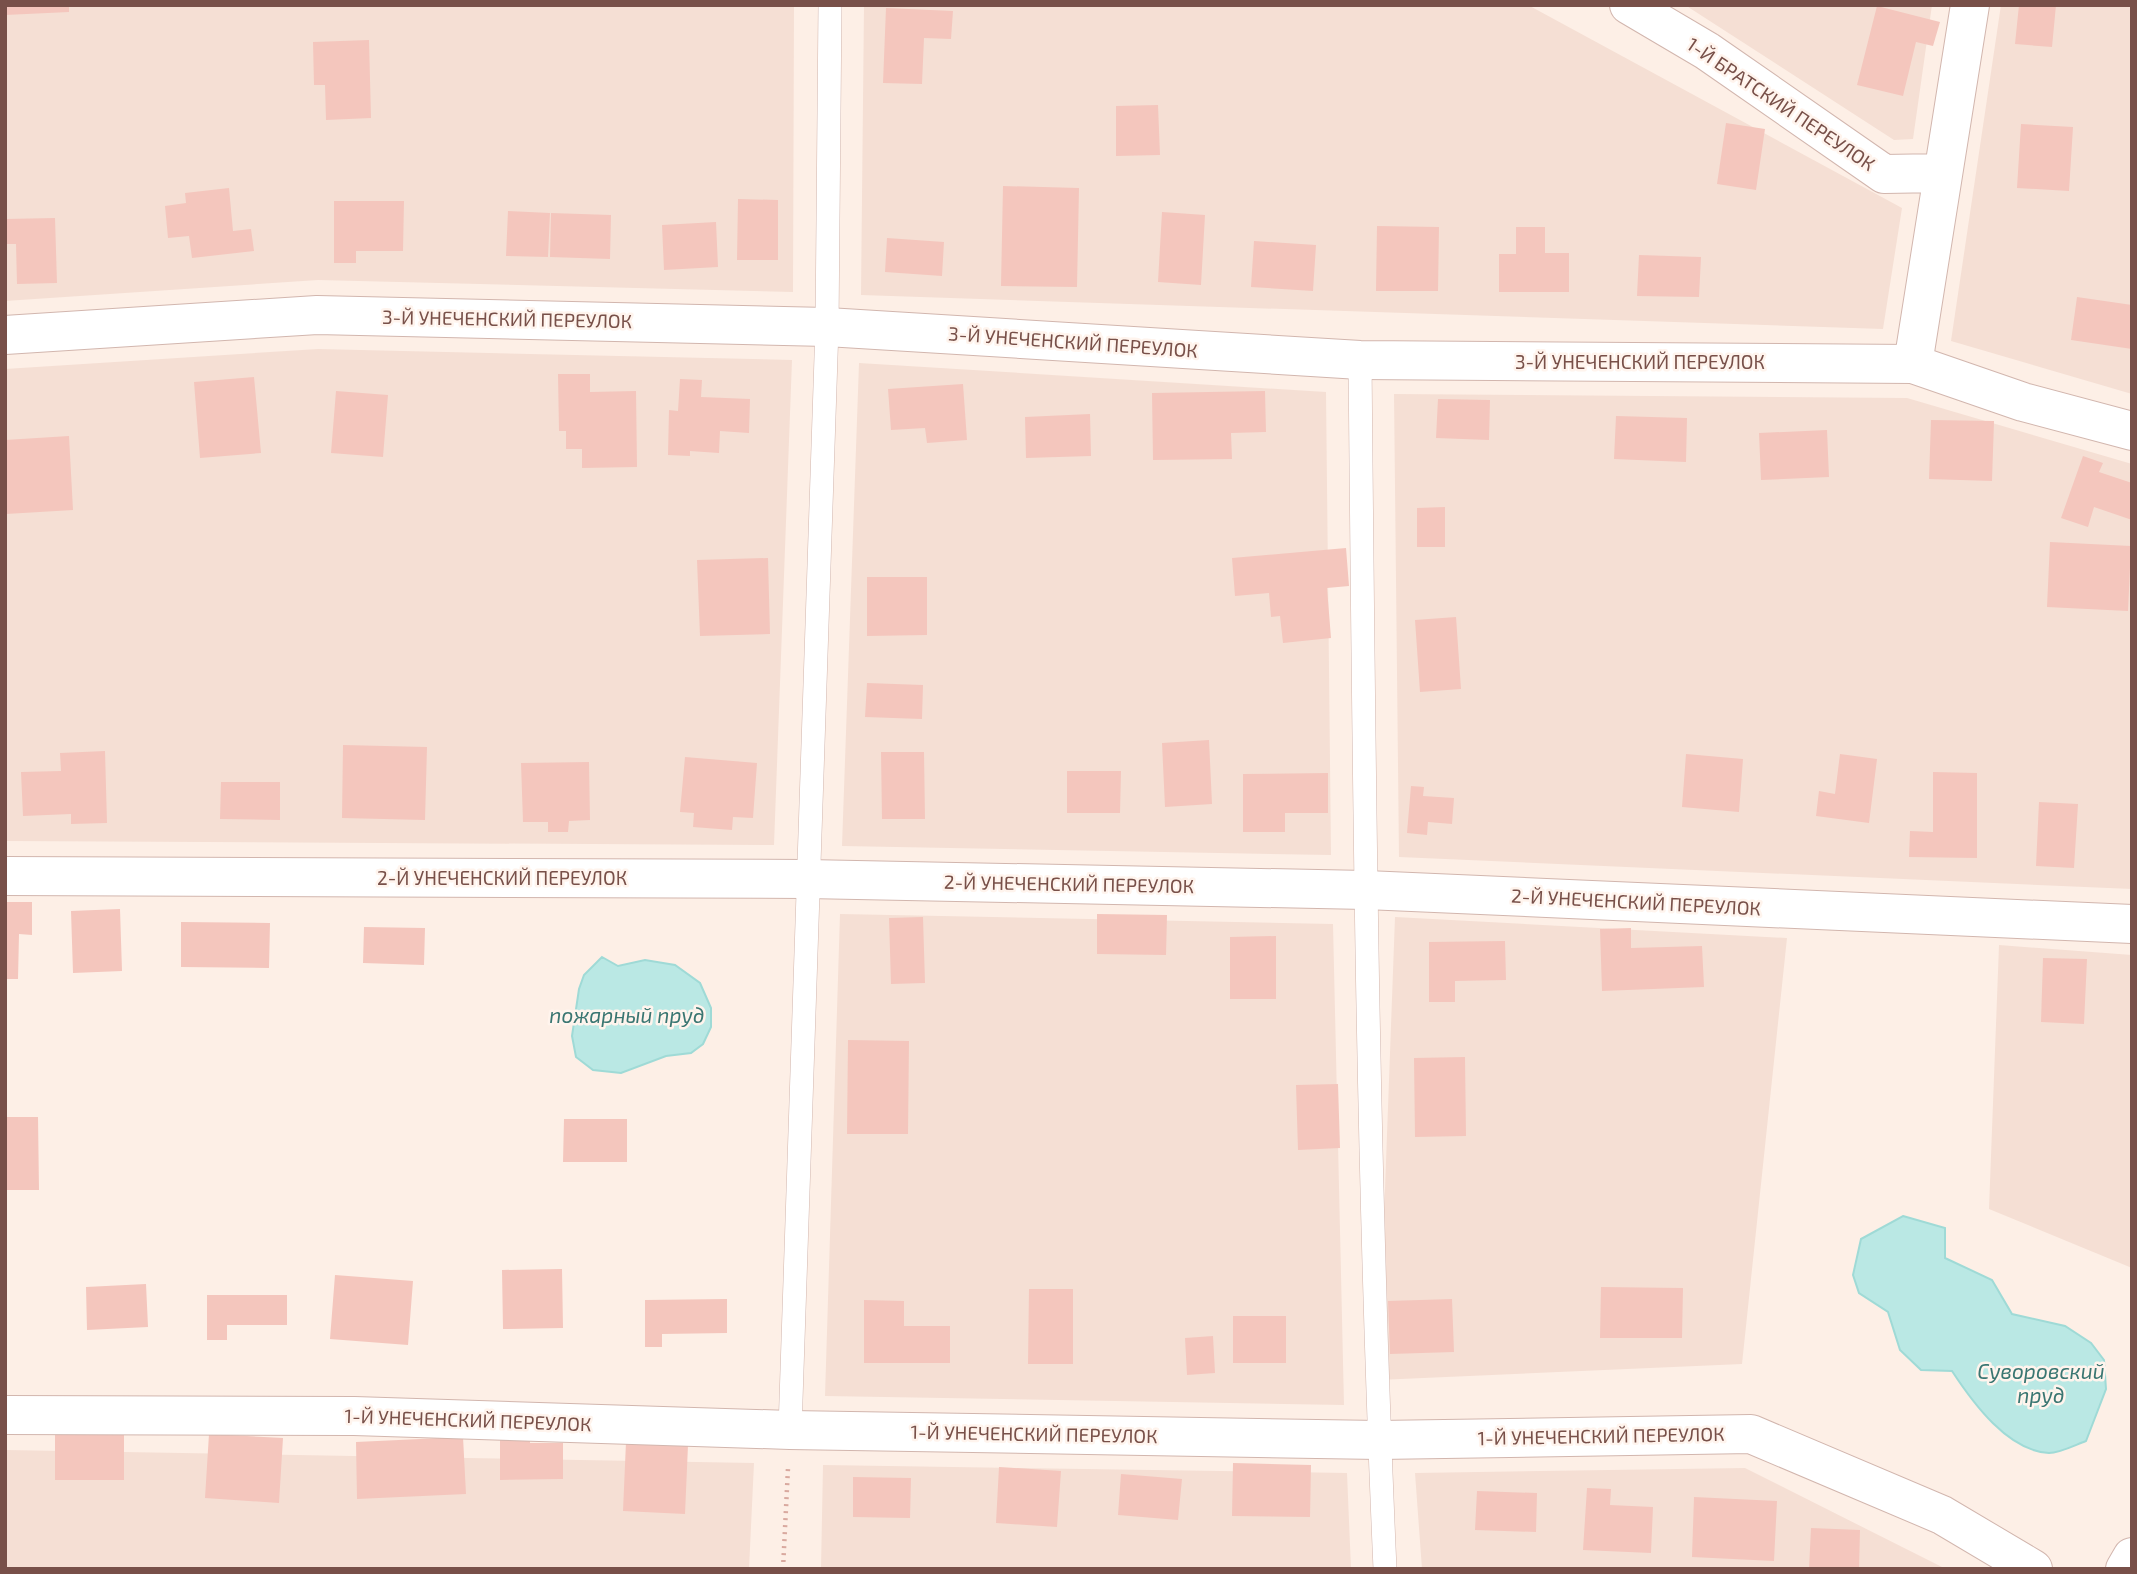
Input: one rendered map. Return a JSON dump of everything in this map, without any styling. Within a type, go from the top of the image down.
[{"type":"street","name":"1-Й БРАТСКИЙ ПЕРЕУЛОК","points":[[1629,5],[1707,51],[1884,174],[1942,173]]},
{"type":"street","points":[[1913,364],[1970,5]]},
{"type":"street","name":"3-Й УНЕЧЕНСКИЙ ПЕРЕУЛОК","points":[[5,335],[317,315],[827,327],[1360,360],[1913,364],[2024,402],[2132,431]]},
{"type":"street","name":"2-Й УНЕЧЕНСКИЙ ПЕРЕУЛОК","points":[[5,876],[807,879],[1366,890],[2132,924]]},
{"type":"street","name":"1-Й УНЕЧЕНСКИЙ ПЕРЕУЛОК","points":[[5,1415],[354,1416],[790,1430],[1379,1440],[1751,1434],[1942,1515],[2032,1569]]},
{"type":"street","points":[[2126,1569],[2132,1557]]},
{"type":"lane","points":[[790,1430],[827,327],[830,5]]},
{"type":"lane","points":[[1360,360],[1366,890],[1379,1440],[1385,1569]]},
{"type":"path","points":[[783,1569],[790,1430]]},
{"type":"shaded area","points":[[5,5],[794,5],[793,292],[318,280],[5,301]]},
{"type":"shaded area","points":[[864,5],[1528,5],[1902,208],[1883,329],[861,295]]},
{"type":"shaded area","points":[[1685,5],[1932,5],[1913,139],[1894,140]]},
{"type":"shaded area","points":[[2001,5],[2132,5],[2132,394],[1951,341]]},
{"type":"shaded area","points":[[318,349],[792,360],[774,845],[5,841],[5,369]]},
{"type":"shaded area","points":[[859,363],[1326,392],[1331,855],[842,846]]},
{"type":"shaded area","points":[[1394,394],[1907,398],[2132,464],[2132,889],[1399,857]]},
{"type":"shaded area","points":[[840,914],[1333,924],[1344,1405],[825,1396]]},
{"type":"shaded area","points":[[1395,917],[1787,938],[1742,1364],[1378,1380]]},
{"type":"shaded area","points":[[1999,945],[2132,955],[2132,1268],[1989,1209]]},
{"type":"shaded area","points":[[5,1450],[754,1463],[749,1569],[5,1569]]},
{"type":"shaded area","points":[[823,1465],[1347,1473],[1351,1569],[821,1569]]},
{"type":"shaded area","points":[[1745,1468],[1946,1569],[1422,1569],[1415,1473]]},
{"type":"water","name":"пожарный пруд","points":[[602,957],[618,966],[645,960],[675,965],[700,983],[711,1008],[711,1027],[703,1044],[691,1053],[666,1056],[621,1073],[593,1070],[576,1057],[572,1036],[579,989],[584,975]]},
{"type":"water","name":"Суворовский пруд","points":[[1903,1216],[1945,1228],[1945,1258],[1992,1280],[2012,1314],[2065,1326],[2091,1343],[2104,1360],[2106,1389],[2086,1441],[2049,1453],[2020,1444],[1993,1423],[1952,1371],[1921,1370],[1900,1350],[1888,1312],[1859,1293],[1853,1275],[1861,1239]]},
{"type":"building","points":[[5,5],[69,5],[69,12],[5,15]]},
{"type":"building","points":[[2019,5],[2056,5],[2052,47],[2015,44]]},
{"type":"building","points":[[1877,6],[1940,22],[1933,46],[1916,42],[1903,96],[1857,85]]},
{"type":"building","points":[[886,8],[953,11],[951,39],[924,38],[922,84],[883,83]]},
{"type":"building","points":[[369,40],[371,118],[326,120],[325,85],[314,85],[313,42]]},
{"type":"building","points":[[1158,105],[1160,155],[1116,156],[1116,106]]},
{"type":"building","points":[[1726,123],[1765,129],[1756,190],[1717,184]]},
{"type":"building","points":[[2021,124],[2073,127],[2069,191],[2017,188]]},
{"type":"building","points":[[1003,186],[1079,188],[1077,287],[1001,286]]},
{"type":"building","points":[[229,188],[233,231],[251,229],[254,251],[192,258],[189,236],[168,238],[165,206],[186,203],[185,193]]},
{"type":"building","points":[[738,199],[778,200],[778,260],[737,260]]},
{"type":"building","points":[[334,201],[404,201],[403,251],[356,251],[356,263],[334,263]]},
{"type":"building","points":[[508,211],[550,213],[548,257],[506,256]]},
{"type":"building","points":[[1162,212],[1205,215],[1201,285],[1158,282]]},
{"type":"building","points":[[551,213],[611,215],[610,259],[550,257]]},
{"type":"building","points":[[55,218],[57,283],[17,284],[16,244],[5,244],[5,219]]},
{"type":"building","points":[[716,222],[718,267],[664,270],[662,225]]},
{"type":"building","points":[[1377,226],[1439,227],[1438,291],[1376,291]]},
{"type":"building","points":[[1516,227],[1545,227],[1545,253],[1569,253],[1569,292],[1499,292],[1499,254],[1516,254]]},
{"type":"building","points":[[887,238],[944,242],[942,276],[885,272]]},
{"type":"building","points":[[1254,241],[1316,245],[1313,291],[1251,287]]},
{"type":"building","points":[[1639,255],[1701,257],[1699,297],[1637,296]]},
{"type":"building","points":[[2077,297],[2132,305],[2132,349],[2071,340]]},
{"type":"building","points":[[558,374],[590,374],[590,392],[636,391],[637,467],[582,468],[582,449],[566,449],[566,431],[559,431]]},
{"type":"building","points":[[254,377],[261,453],[200,458],[194,382]]},
{"type":"building","points":[[680,379],[702,380],[701,397],[750,399],[749,433],[720,431],[719,453],[690,451],[690,456],[668,455],[669,410],[678,411]]},
{"type":"building","points":[[963,384],[967,440],[927,443],[925,428],[891,430],[888,389]]},
{"type":"building","points":[[336,391],[388,395],[383,457],[331,453]]},
{"type":"building","points":[[1265,391],[1266,432],[1231,433],[1232,459],[1153,460],[1152,393]]},
{"type":"building","points":[[1438,399],[1490,400],[1489,440],[1436,438]]},
{"type":"building","points":[[1090,414],[1091,456],[1026,458],[1025,417]]},
{"type":"building","points":[[1616,416],[1687,418],[1686,462],[1614,459]]},
{"type":"building","points":[[1931,420],[1994,421],[1992,481],[1929,479]]},
{"type":"building","points":[[1827,430],[1829,477],[1761,480],[1759,433]]},
{"type":"building","points":[[69,436],[73,510],[6,514],[5,440]]},
{"type":"building","points":[[2083,456],[2103,463],[2099,472],[2132,483],[2132,520],[2094,507],[2088,527],[2061,518]]},
{"type":"building","points":[[1445,507],[1445,547],[1417,547],[1417,508]]},
{"type":"building","points":[[2050,542],[2131,546],[2128,611],[2047,607]]},
{"type":"building","points":[[1346,548],[1349,586],[1327,588],[1331,638],[1283,643],[1280,616],[1271,617],[1269,593],[1235,596],[1232,558]]},
{"type":"building","points":[[768,558],[770,634],[700,636],[697,560]]},
{"type":"building","points":[[867,577],[927,577],[927,635],[867,636]]},
{"type":"building","points":[[1456,617],[1461,689],[1420,692],[1415,620]]},
{"type":"building","points":[[867,683],[923,685],[922,719],[865,717]]},
{"type":"building","points":[[1209,740],[1212,804],[1165,807],[1162,743]]},
{"type":"building","points":[[343,745],[427,747],[425,820],[342,818]]},
{"type":"building","points":[[105,751],[107,823],[71,824],[71,814],[23,816],[21,772],[61,771],[60,753]]},
{"type":"building","points":[[881,752],[924,752],[925,819],[882,819]]},
{"type":"building","points":[[1686,754],[1743,759],[1739,812],[1682,807]]},
{"type":"building","points":[[1840,754],[1877,759],[1869,823],[1816,816],[1819,791],[1835,794]]},
{"type":"building","points":[[685,757],[757,763],[753,818],[733,817],[732,830],[693,827],[694,813],[680,812]]},
{"type":"building","points":[[589,762],[590,820],[569,821],[568,832],[548,832],[548,822],[523,822],[521,763]]},
{"type":"building","points":[[1067,771],[1121,771],[1120,813],[1067,813]]},
{"type":"building","points":[[1933,772],[1977,773],[1977,858],[1909,857],[1910,831],[1933,832]]},
{"type":"building","points":[[1328,773],[1328,813],[1285,813],[1285,832],[1243,832],[1243,774]]},
{"type":"building","points":[[221,782],[280,782],[280,820],[220,819]]},
{"type":"building","points":[[1411,786],[1424,787],[1423,796],[1454,798],[1452,824],[1428,822],[1427,835],[1407,833]]},
{"type":"building","points":[[2039,802],[2078,804],[2074,868],[2036,866]]},
{"type":"building","points":[[5,902],[32,902],[32,935],[19,934],[18,979],[5,979]]},
{"type":"building","points":[[120,909],[122,971],[73,973],[71,911]]},
{"type":"building","points":[[1097,914],[1167,915],[1166,955],[1097,954]]},
{"type":"building","points":[[923,917],[925,983],[891,984],[889,918]]},
{"type":"building","points":[[181,922],[270,923],[269,968],[181,967]]},
{"type":"building","points":[[364,927],[425,928],[424,965],[363,963]]},
{"type":"building","points":[[1631,928],[1631,948],[1702,946],[1704,987],[1602,991],[1600,929]]},
{"type":"building","points":[[1276,936],[1276,999],[1230,999],[1230,937]]},
{"type":"building","points":[[1505,941],[1506,980],[1455,981],[1455,1002],[1429,1002],[1429,942]]},
{"type":"building","points":[[2043,958],[2087,959],[2084,1024],[2041,1022]]},
{"type":"building","points":[[848,1040],[909,1041],[908,1134],[847,1134]]},
{"type":"building","points":[[1465,1057],[1466,1136],[1415,1137],[1414,1058]]},
{"type":"building","points":[[1338,1084],[1340,1148],[1298,1150],[1296,1085]]},
{"type":"building","points":[[5,1117],[38,1117],[39,1190],[5,1190]]},
{"type":"building","points":[[564,1119],[627,1119],[627,1162],[563,1162]]},
{"type":"building","points":[[562,1269],[563,1328],[503,1329],[502,1270]]},
{"type":"building","points":[[335,1275],[413,1281],[408,1345],[330,1339]]},
{"type":"building","points":[[146,1284],[148,1327],[87,1330],[86,1287]]},
{"type":"building","points":[[1601,1287],[1683,1288],[1682,1338],[1600,1338]]},
{"type":"building","points":[[1029,1289],[1073,1289],[1073,1364],[1028,1364]]},
{"type":"building","points":[[207,1295],[287,1295],[287,1325],[227,1325],[227,1340],[207,1340]]},
{"type":"building","points":[[727,1299],[727,1333],[662,1334],[662,1347],[645,1347],[645,1300]]},
{"type":"building","points":[[1452,1299],[1454,1352],[1390,1354],[1388,1301]]},
{"type":"building","points":[[864,1300],[904,1301],[904,1326],[950,1326],[950,1363],[864,1363]]},
{"type":"building","points":[[1233,1316],[1286,1316],[1286,1363],[1233,1363]]},
{"type":"building","points":[[1213,1336],[1215,1373],[1187,1375],[1185,1338]]},
{"type":"building","points":[[500,1433],[530,1433],[530,1443],[563,1443],[563,1479],[500,1480]]},
{"type":"building","points":[[209,1434],[283,1438],[279,1503],[205,1498]]},
{"type":"building","points":[[55,1435],[124,1435],[124,1480],[55,1480]]},
{"type":"building","points":[[463,1437],[466,1494],[357,1499],[356,1442]]},
{"type":"building","points":[[626,1442],[688,1445],[685,1514],[623,1511]]},
{"type":"building","points":[[1233,1463],[1311,1465],[1310,1517],[1232,1516]]},
{"type":"building","points":[[999,1467],[1061,1471],[1057,1527],[996,1523]]},
{"type":"building","points":[[1121,1474],[1182,1479],[1178,1520],[1118,1515]]},
{"type":"building","points":[[853,1477],[911,1478],[910,1518],[853,1517]]},
{"type":"building","points":[[1587,1488],[1611,1489],[1610,1505],[1653,1507],[1651,1553],[1583,1550]]},
{"type":"building","points":[[1477,1491],[1537,1493],[1536,1532],[1475,1530]]},
{"type":"building","points":[[1694,1497],[1777,1501],[1774,1561],[1692,1557]]},
{"type":"building","points":[[1811,1528],[1860,1530],[1859,1569],[1809,1569]]}]
